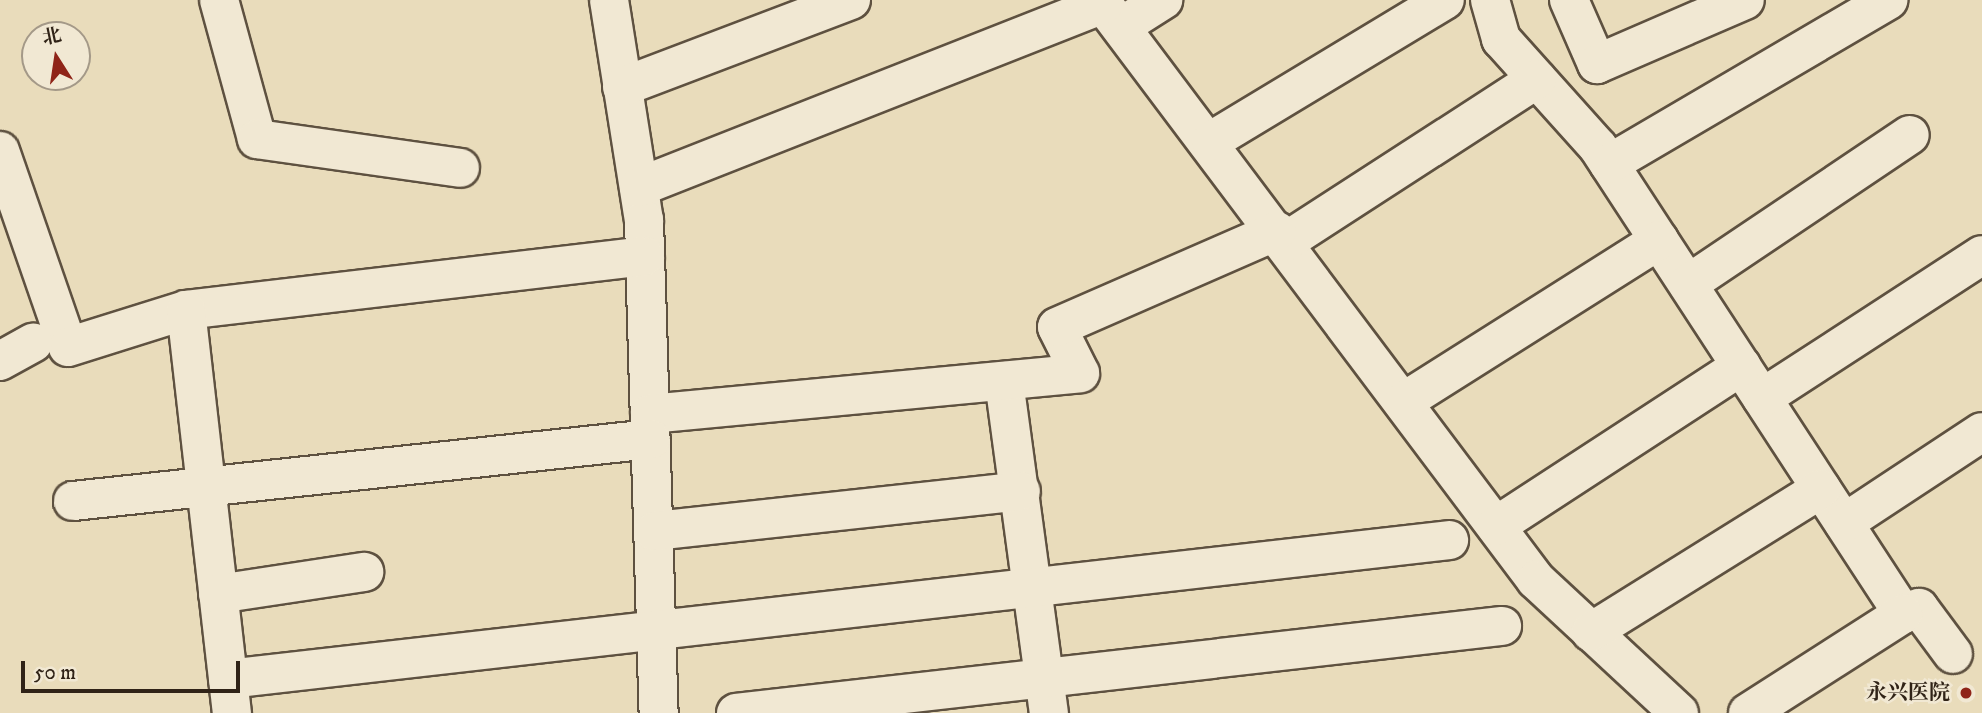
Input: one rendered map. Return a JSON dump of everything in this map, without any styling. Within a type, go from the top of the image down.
[{"type":"street","points":[[219,0],[257,139],[460,169]]},
{"type":"street","points":[[609,0],[639,187],[645,256],[659,713]]},
{"type":"street","points":[[622,87],[851,0]]},
{"type":"street","points":[[639,187],[1109,10],[1163,0]]},
{"type":"street","points":[[1211,141],[1445,0]]},
{"type":"street","points":[[1490,0],[1501,39],[1609,164],[1903,614]]},
{"type":"street","points":[[1569,0],[1597,64],[1745,0]]},
{"type":"street","points":[[1609,164],[1889,0]]},
{"type":"street","points":[[1109,10],[1211,141],[1536,580],[1679,713]]},
{"type":"street","points":[[73,501],[206,487],[650,426],[1080,373],[1056,327],[1281,236],[1537,79]]},
{"type":"street","points":[[1688,284],[1910,135]]},
{"type":"street","points":[[0,151],[68,347],[186,310],[645,256]]},
{"type":"street","points":[[1403,402],[1659,240]]},
{"type":"street","points":[[1762,398],[1982,255]]},
{"type":"street","points":[[186,310],[230,696],[656,626],[1449,540]]},
{"type":"street","points":[[0,361],[33,343]]},
{"type":"street","points":[[1496,526],[1741,366]]},
{"type":"street","points":[[1004,381],[1035,585],[1048,698]]},
{"type":"street","points":[[1844,523],[1982,432]]},
{"type":"street","points":[[1591,632],[1821,489]]},
{"type":"street","points":[[654,531],[1021,491]]},
{"type":"street","points":[[218,594],[364,572]]},
{"type":"street","points":[[1748,713],[1903,614],[1919,608],[1953,654]]},
{"type":"street","points":[[736,713],[1048,698],[1502,626]]},
{"type":"place","name":"永兴医院","points":[[1966,693]]}]
